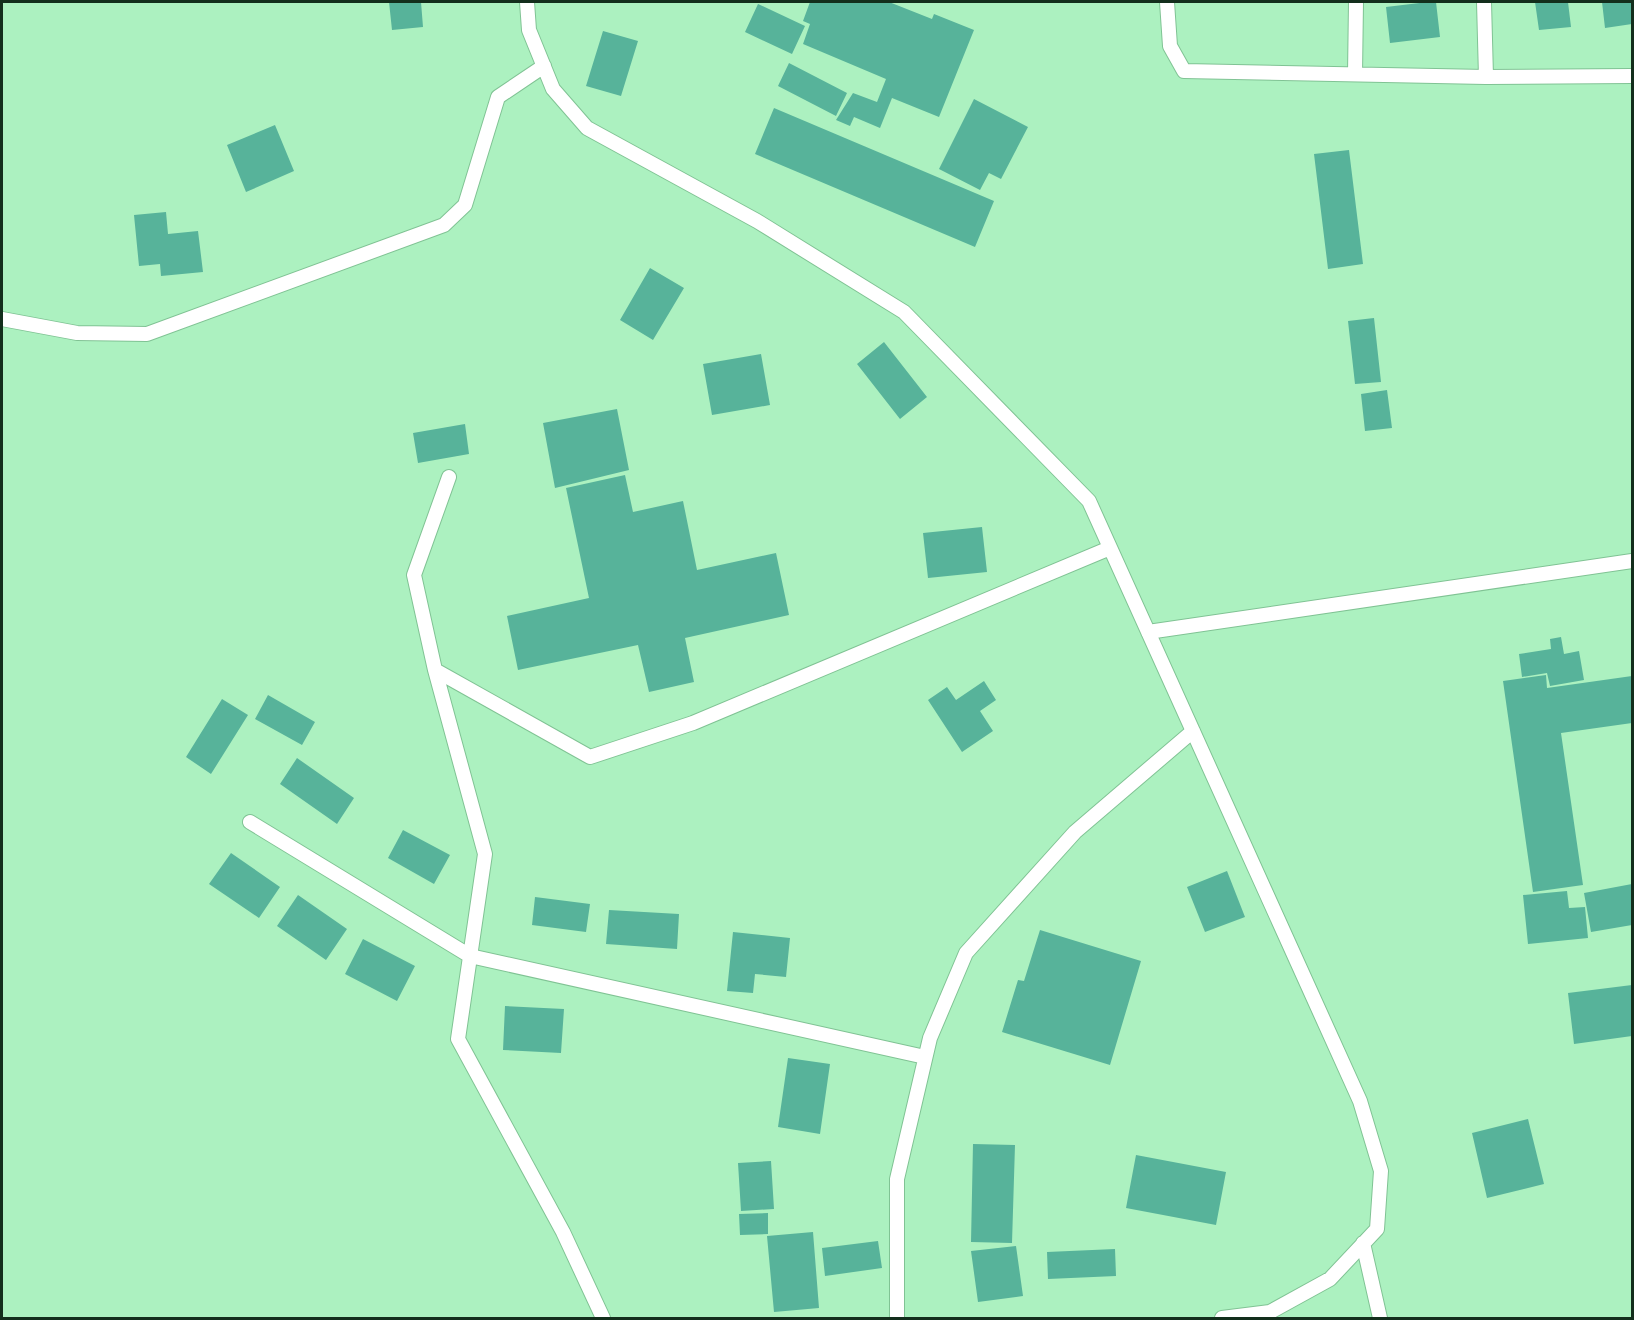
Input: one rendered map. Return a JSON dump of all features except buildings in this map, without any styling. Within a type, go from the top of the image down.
[{"type":"lane","points":[[527,2],[529,30],[553,89],[587,128],[757,221],[904,312],[1089,501],[1360,1101],[1381,1171],[1377,1228],[1330,1279],[1270,1312],[1222,1318]]},
{"type":"lane","points":[[1167,2],[1170,46],[1184,71],[1486,77],[1632,76]]},
{"type":"lane","points":[[1355,74],[1356,2]]},
{"type":"lane","points":[[1484,2],[1486,77]]},
{"type":"lane","points":[[2,319],[77,333],[147,334],[444,225],[465,205],[498,97],[544,66]]},
{"type":"lane","points":[[449,477],[414,575],[435,670],[485,854],[458,1039],[563,1232],[603,1318]]},
{"type":"lane","points":[[435,670],[590,757],[693,723],[1110,548]]},
{"type":"lane","points":[[1148,632],[1632,561]]},
{"type":"lane","points":[[897,1318],[897,1179],[930,1038],[966,953],[1075,832],[1193,731]]},
{"type":"lane","points":[[250,822],[470,956],[925,1057]]},
{"type":"lane","points":[[1363,1243],[1380,1318]]}]
